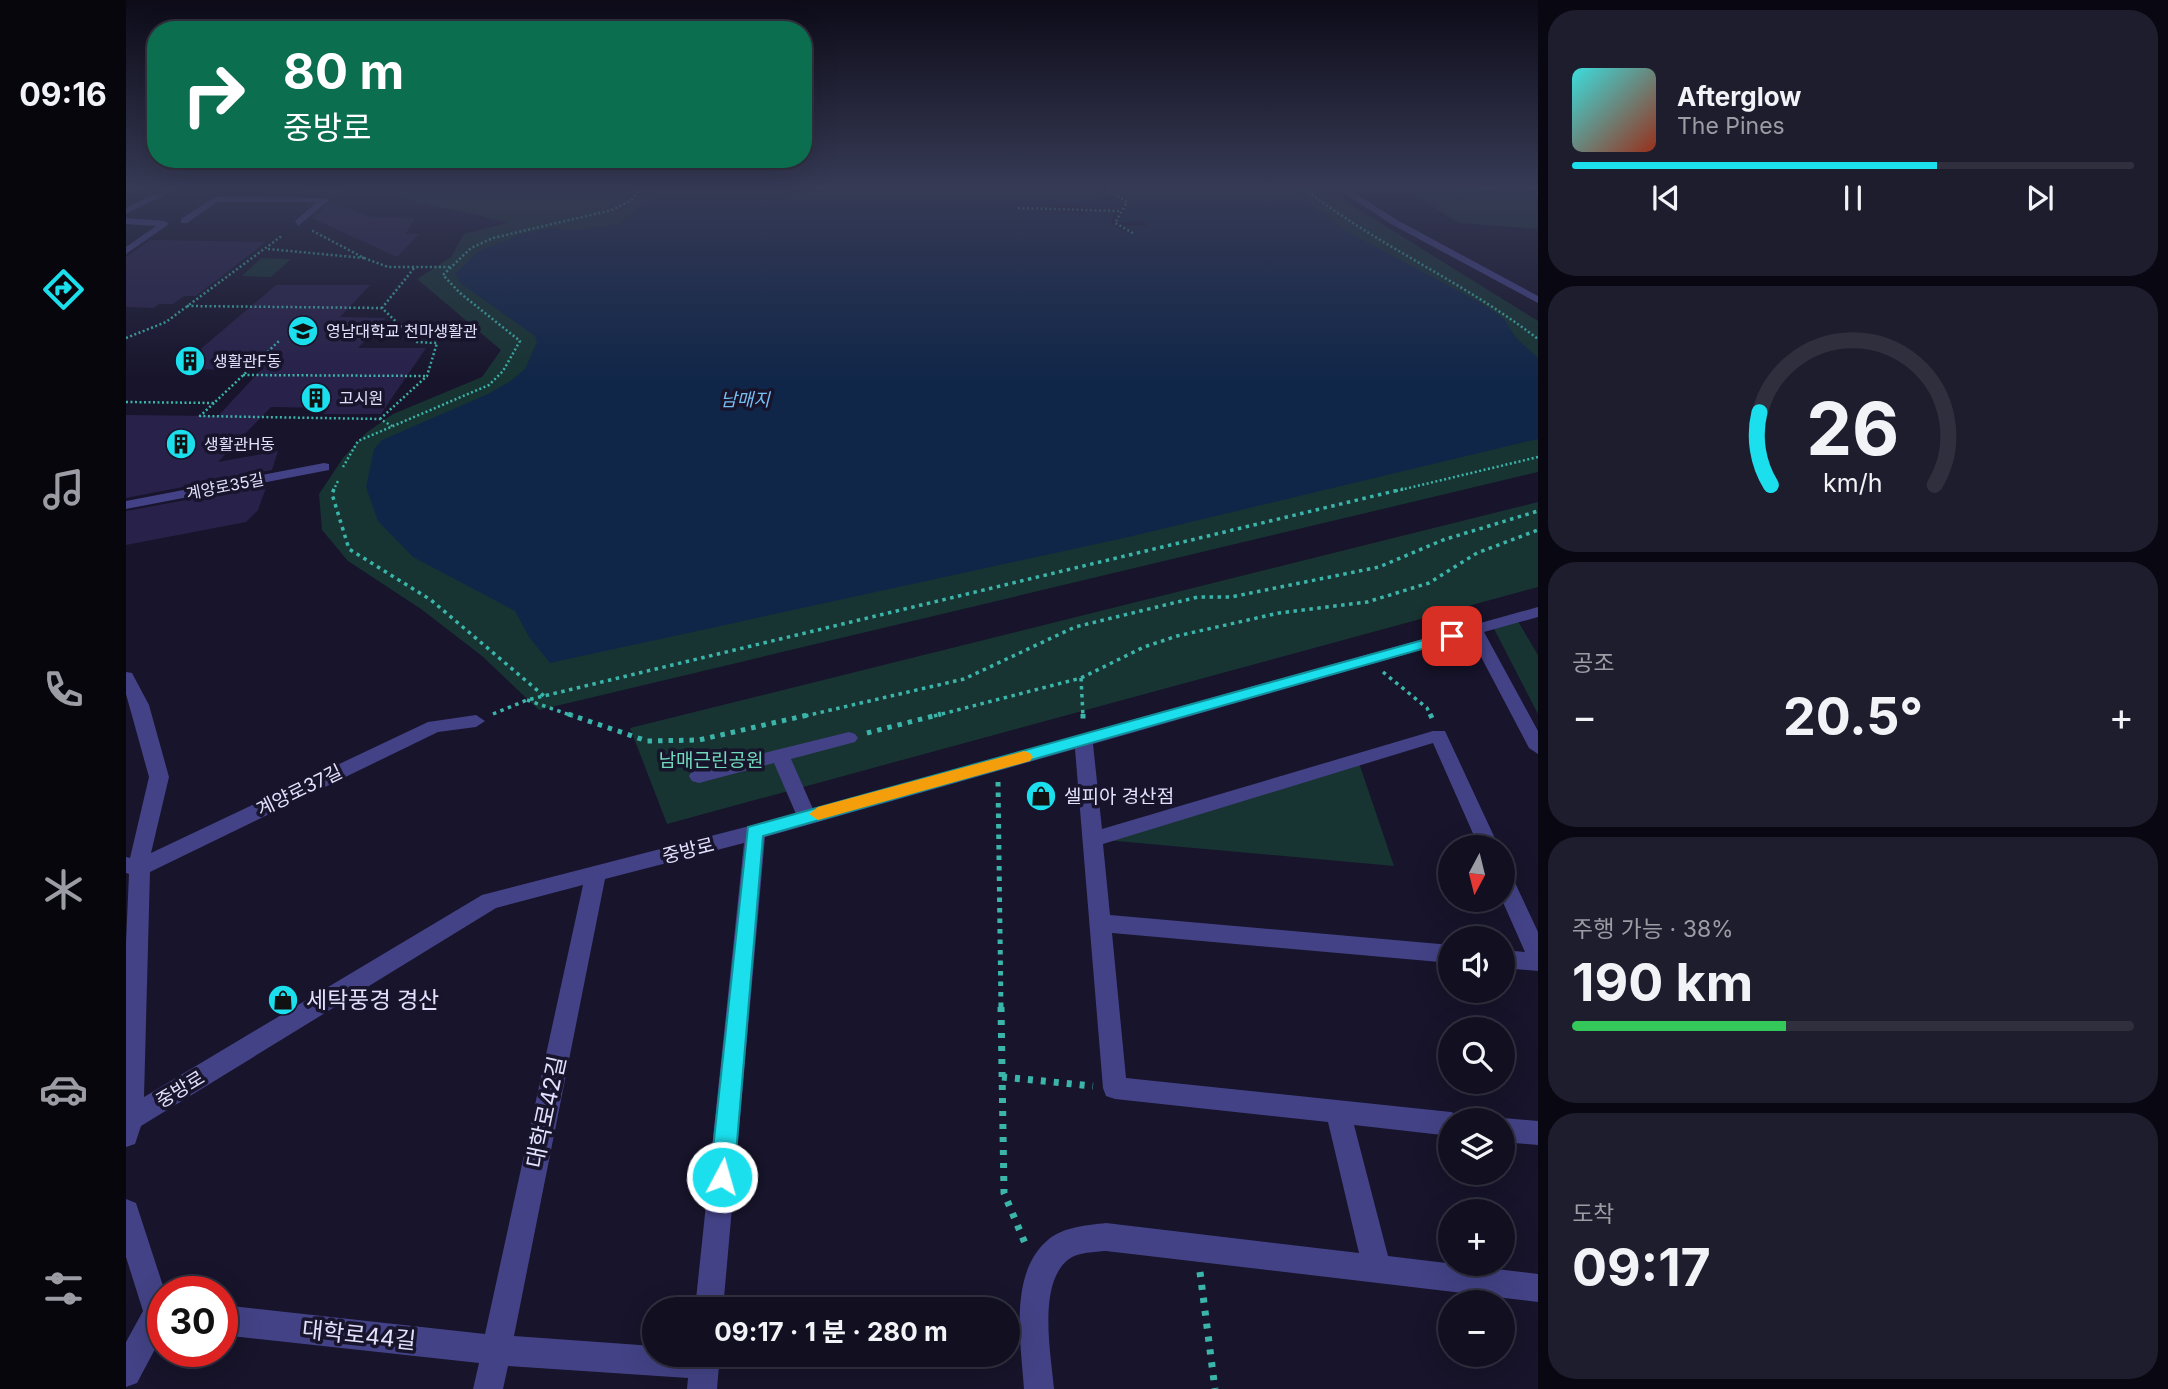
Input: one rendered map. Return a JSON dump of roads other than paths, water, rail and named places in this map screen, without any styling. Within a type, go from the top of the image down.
[{"type":"street","points":[[1447,251],[1538,300]]},
{"type":"street","name":"계양로35길","points":[[126,505],[324,467]]},
{"type":"street","name":"중방로","points":[[128,1125],[490,901],[1084,741],[1538,612]]},
{"type":"street","points":[[1475,630],[1538,748]]},
{"type":"street","points":[[126,677],[140,705],[159,777],[133,867],[128,1125]]},
{"type":"street","name":"계양로37길","points":[[133,867],[421,731],[434,726],[476,721]]},
{"type":"street","points":[[1094,839],[1439,735],[1484,835]]},
{"type":"street","points":[[699,776],[849,738]]},
{"type":"street","points":[[1084,741],[1115,1088],[1438,1123]]},
{"type":"street","points":[[780,755],[807,817]]},
{"type":"street","points":[[710,1297],[754,832]]},
{"type":"street","name":"대학로42길","points":[[488,1389],[596,874]]},
{"type":"street","points":[[1516,907],[1538,956]]},
{"type":"street","points":[[1100,923],[1438,953]]},
{"type":"street","points":[[1515,960],[1538,962]]},
{"type":"street","points":[[1338,1113],[1377,1270]]},
{"type":"street","points":[[1515,1131],[1538,1133]]},
{"type":"street","points":[[126,1213],[147,1276]]},
{"type":"street","points":[[1039,1389],[1035,1305],[1038,1277],[1058,1250],[1079,1241],[1106,1237],[1538,1288]]},
{"type":"street","name":"대학로44길","points":[[238,1322],[496,1350]]},
{"type":"street","points":[[126,1372],[147,1336]]},
{"type":"street","points":[[496,1350],[704,1369]]},
{"type":"water","name":"남매지","points":[[478,251],[1383,251],[1479,302],[1504,319],[1516,338],[1538,358],[1538,439],[1124,538],[550,663],[529,637],[515,611],[413,557],[378,521],[366,487],[374,449],[382,440],[488,394],[525,369],[537,342],[535,336],[460,283],[455,274]]},
{"type":"place","name":"영남대학교 천마생활관","points":[[303,331]]},
{"type":"place","name":"생활관F동","points":[[190,361]]},
{"type":"place","name":"고시원","points":[[316,398]]},
{"type":"place","name":"생활관H동","points":[[181,444]]},
{"type":"place","name":"셀피아 경산점","points":[[1041,796]]},
{"type":"place","name":"세탁풍경 경산","points":[[283,1000]]},
{"type":"park label","name":"남매근린공원","points":[[711,760]]}]
